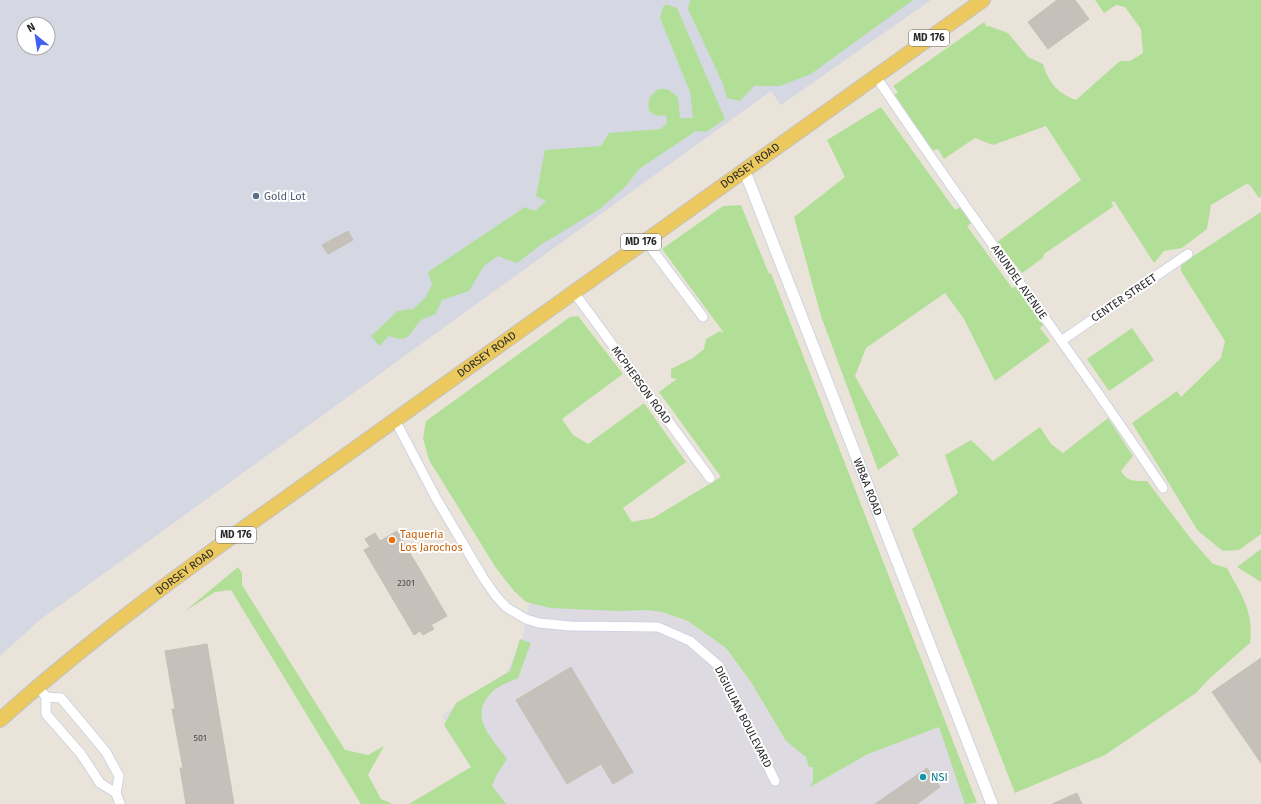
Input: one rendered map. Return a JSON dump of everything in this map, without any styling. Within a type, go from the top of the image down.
[{"type":"main road","name":"DORSEY ROAD","points":[[0,720],[42,692],[138,606],[573,291],[982,0]]},
{"type":"street","name":"ARUNDEL AVENUE","points":[[875,76],[1121,424],[1163,488]]},
{"type":"street","name":"WB&A ROAD","points":[[744,169],[992,804]]},
{"type":"street","points":[[645,240],[703,317]]},
{"type":"street","name":"CENTER STREET","points":[[1061,341],[1188,254]]},
{"type":"street","name":"MCPHERSON ROAD","points":[[573,291],[710,478]]},
{"type":"street","name":"DIGIULIAN BOULEVARD","points":[[395,420],[436,498],[484,579],[506,607],[526,619],[539,623],[570,626],[658,627],[690,641],[719,666],[775,781]]},
{"type":"street","points":[[116,793],[100,783],[81,754],[46,714],[42,692],[61,698],[106,752],[119,776],[116,793],[120,804]]},
{"type":"shaded area","points":[[0,0],[931,0],[781,105],[771,91],[41,619],[0,656]]},
{"type":"shaded area","points":[[530,598],[657,610],[688,621],[726,648],[751,682],[786,741],[806,757],[856,759],[943,725],[971,804],[494,804],[442,715],[505,677],[523,636]]},
{"type":"green space","points":[[690,0],[913,0],[811,74],[780,86],[754,86],[740,101],[727,98],[723,84],[688,9]]},
{"type":"green space","points":[[1095,0],[1261,0],[1261,196],[1259,198],[1250,185],[1246,184],[1211,205],[1207,229],[1182,248],[1164,251],[1154,263],[1114,201],[1111,203],[1114,206],[1044,254],[1043,258],[1022,273],[997,242],[1081,180],[1046,126],[993,145],[975,138],[944,159],[938,149],[932,151],[894,95],[898,92],[893,86],[984,22],[987,27],[989,26],[1008,33],[1028,57],[1043,64],[1048,77],[1059,91],[1076,100],[1120,61],[1130,61],[1143,53],[1141,29],[1125,7],[1116,5],[1104,13]]},
{"type":"green space","points":[[666,4],[677,8],[725,119],[706,132],[696,131],[639,169],[626,186],[600,209],[542,244],[517,263],[498,256],[484,266],[469,291],[442,300],[435,315],[423,319],[406,338],[402,339],[389,336],[379,346],[371,336],[398,311],[413,309],[425,298],[432,285],[428,272],[525,207],[535,211],[546,201],[536,196],[545,150],[601,146],[609,133],[661,129],[667,123],[666,115],[657,116],[649,111],[648,107],[650,98],[658,89],[667,89],[678,97],[680,118],[693,118],[690,92],[660,18],[663,7]]},
{"type":"green space","points":[[881,107],[955,210],[960,207],[972,223],[967,226],[1012,288],[1016,286],[1043,325],[1040,328],[1050,341],[995,381],[964,319],[945,293],[866,348],[855,376],[899,455],[878,470],[821,316],[794,217],[845,177],[827,140]]},
{"type":"green space","points":[[741,205],[769,274],[771,273],[977,803],[965,804],[939,727],[868,754],[810,787],[813,781],[813,767],[809,767],[806,757],[786,741],[751,682],[726,648],[688,621],[662,612],[647,610],[618,611],[550,608],[526,602],[514,591],[496,568],[429,460],[423,438],[426,421],[570,317],[578,316],[623,374],[562,419],[573,435],[588,444],[644,403],[686,462],[623,508],[632,522],[653,518],[721,477],[659,392],[677,379],[671,378],[671,369],[693,358],[704,349],[706,339],[720,331],[724,333],[662,249],[723,206]]},
{"type":"green space","points":[[1261,212],[1261,534],[1239,550],[1223,551],[1198,531],[1132,423],[1177,391],[1181,397],[1221,358],[1225,341],[1181,271],[1181,264]]},
{"type":"green space","points":[[1132,328],[1154,360],[1109,391],[1087,359]]},
{"type":"green space","points":[[1108,418],[1133,456],[1121,471],[1123,475],[1132,480],[1147,481],[1191,539],[1213,564],[1227,568],[1248,612],[1251,631],[1250,643],[1211,677],[1196,693],[1105,755],[1015,793],[912,529],[958,493],[945,455],[971,440],[993,461],[1040,427],[1051,444],[1063,453]]},
{"type":"green space","points":[[1261,549],[1261,582],[1237,567]]},
{"type":"green space","points":[[238,567],[242,573],[242,585],[345,750],[368,755],[384,746],[368,775],[381,799],[393,804],[361,804],[231,590],[215,592],[184,612]]},
{"type":"green space","points":[[520,639],[531,643],[518,678],[500,686],[491,693],[484,702],[482,711],[482,719],[489,735],[507,759],[497,774],[492,786],[506,804],[409,804],[471,767],[444,725],[456,703],[510,671]]},
{"type":"building","points":[[1057,0],[1075,0],[1089,19],[1048,49],[1028,22]]},
{"type":"building","points":[[348,231],[353,240],[328,254],[322,245]]},
{"type":"building","points":[[397,531],[447,616],[431,625],[434,629],[423,635],[420,631],[414,635],[364,550],[370,547],[365,539],[375,533],[380,541]]},
{"type":"building","points":[[207,644],[234,804],[186,804],[180,768],[183,768],[172,709],[175,709],[165,651]]},
{"type":"building","points":[[1261,658],[1261,763],[1212,692]]},
{"type":"building","points":[[571,667],[633,772],[613,784],[601,764],[567,784],[516,700]]},
{"type":"building","name":"NSI","points":[[927,768],[940,787],[917,804],[875,804]]},
{"type":"building","points":[[1077,793],[1082,804],[1052,804]]},
{"type":"place","name":"Gold Lot","points":[[256,196]]},
{"type":"place","name":"Taqueria Los Jarochos","points":[[392,540]]},
{"type":"place","name":"NSI","points":[[923,777]]}]
